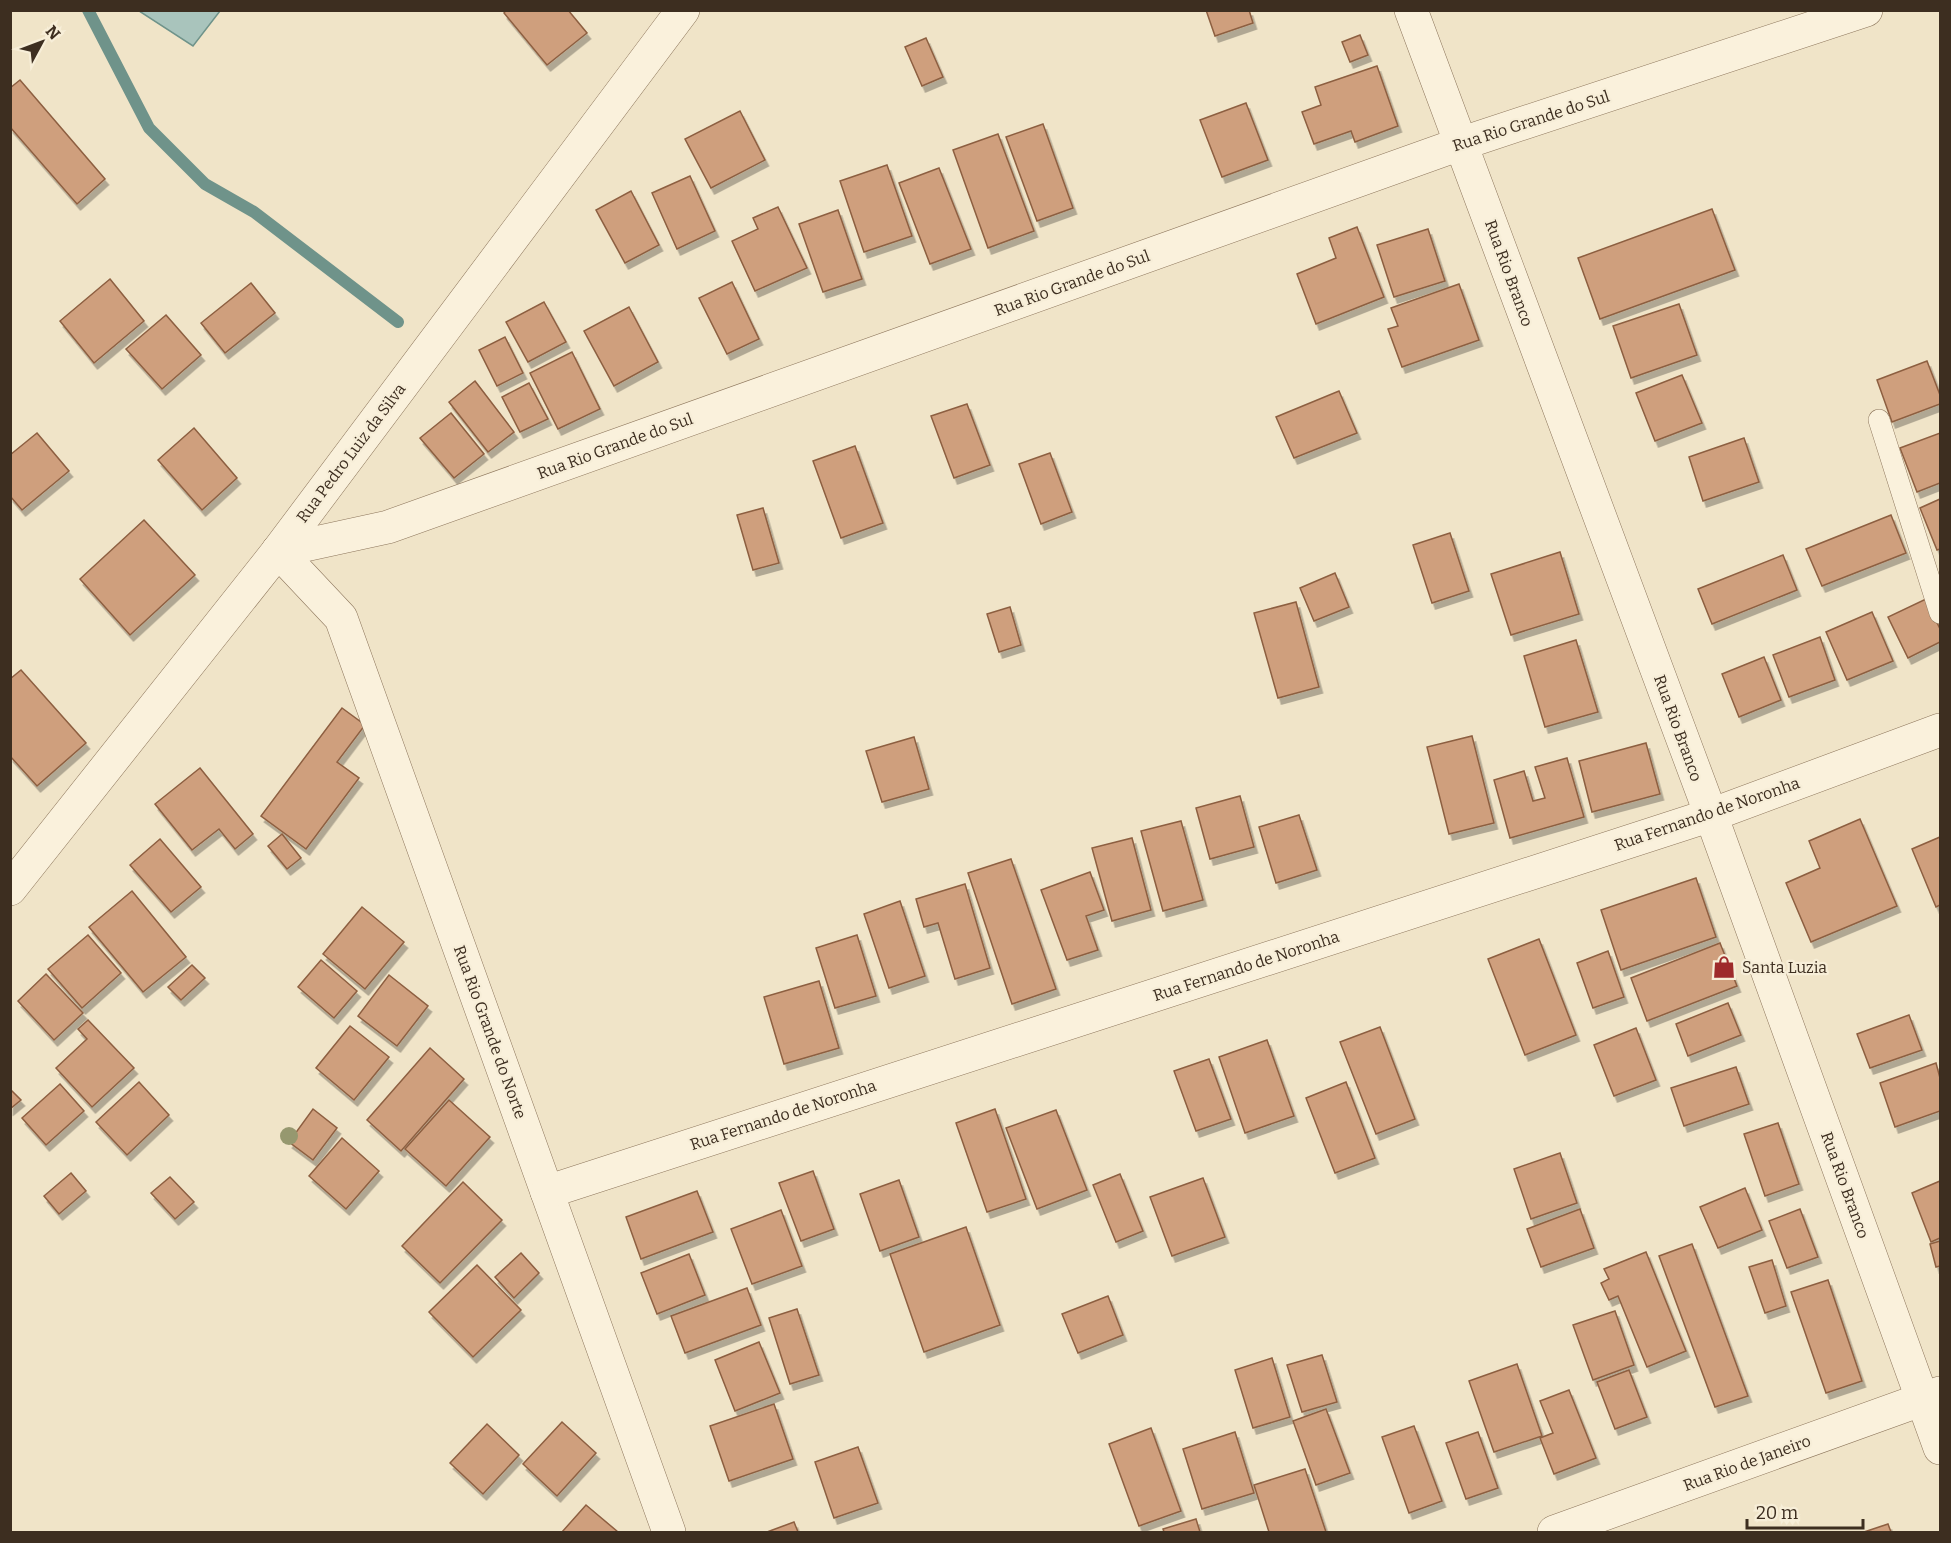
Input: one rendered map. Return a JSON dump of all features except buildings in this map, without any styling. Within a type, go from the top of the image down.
[{"type":"street","name":"Rua Pedro Luiz da Silva","points":[[10,889],[278,551],[683,10]]},
{"type":"street","name":"Rua Rio Branco","points":[[1411,10],[1711,815],[1932,1396],[1941,1448]]},
{"type":"street","name":"Rua Rio Grande do Sul","points":[[278,551],[388,527],[1821,18],[1866,10]]},
{"type":"street","name":"Rua Rio Grande do Norte","points":[[278,551],[341,618],[669,1533]]},
{"type":"street","name":"Rua Fernando de Noronha","points":[[547,1192],[1711,815],[1941,730]]},
{"type":"street","name":"Rua Rio de Janeiro","points":[[1554,1533],[1932,1396]]},
{"type":"lane","points":[[1879,420],[1941,614]]},
{"type":"water","points":[[220,10],[193,46],[139,11]]},
{"type":"waterway","points":[[88,10],[149,128],[205,184],[254,212],[398,322]]},
{"type":"place","name":"Santa Luzia","points":[[1724,967]]}]
